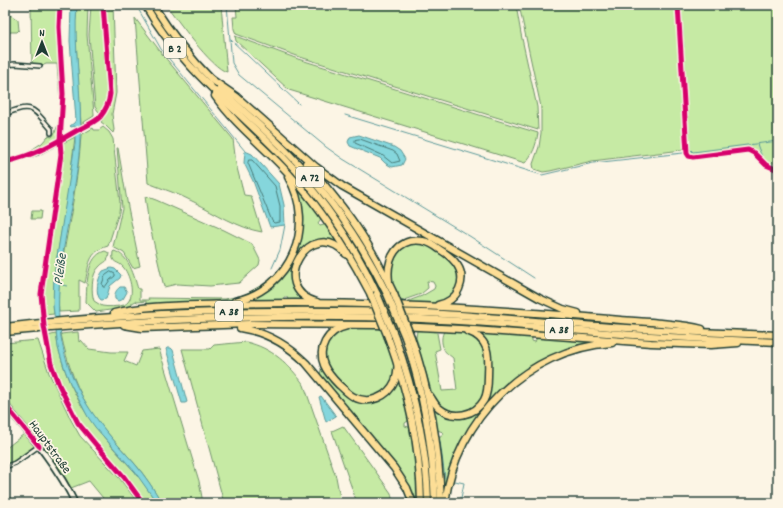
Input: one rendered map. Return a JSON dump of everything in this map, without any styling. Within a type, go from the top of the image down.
[{"type":"highway","name":"B 2","points":[[145,5],[168,40],[189,66],[209,86]]},
{"type":"highway","name":"B 2","points":[[153,5],[181,45],[211,79]]},
{"type":"highway","points":[[211,79],[238,97],[321,171],[347,189],[539,298],[568,311],[613,320]]},
{"type":"highway","name":"A 72","points":[[211,79],[286,151],[321,190],[356,238],[374,269],[408,337],[420,387],[431,451],[434,503]]},
{"type":"highway","points":[[209,86],[226,111],[292,177],[313,203],[341,241],[370,293],[398,363],[414,423],[419,462],[421,503]]},
{"type":"highway","name":"A 72","points":[[209,86],[276,150],[311,188],[347,239],[377,294],[396,337],[412,390],[421,430],[426,464],[428,503]]},
{"type":"highway","points":[[291,145],[356,226],[374,255],[394,294],[427,390],[438,455],[441,503]]},
{"type":"highway","points":[[214,305],[244,299],[262,290],[282,273],[295,250],[299,237],[299,203],[289,177],[268,152]]},
{"type":"highway","points":[[390,287],[388,267],[390,259],[396,249],[403,244],[413,241],[425,241],[434,245],[453,258],[457,264],[461,274],[460,286],[455,295],[447,302],[440,305],[422,306]]},
{"type":"highway","points":[[329,304],[310,300],[299,289],[295,282],[294,267],[301,253],[314,244],[323,243],[340,248],[353,262]]},
{"type":"highway","points":[[97,318],[147,308],[214,305],[329,304],[422,306],[518,311],[680,325],[700,328],[711,332]]},
{"type":"highway","name":"A 38","points":[[5,332],[89,322],[97,318],[226,312],[362,311],[488,317],[613,327],[778,335]]},
{"type":"highway","name":"A 38","points":[[5,327],[89,322],[114,323],[226,318],[361,318],[458,322],[634,335],[778,342]]},
{"type":"highway","points":[[114,323],[142,328],[213,325],[355,324],[461,329],[651,343],[711,345],[757,341]]},
{"type":"highway","points":[[355,324],[342,327],[332,332],[326,340],[322,351],[322,358],[326,370],[348,393],[354,397],[365,400],[376,399],[382,396],[391,389],[395,382],[398,363]]},
{"type":"highway","points":[[213,325],[241,328],[259,332],[277,340],[295,353],[316,374],[403,481],[413,503]]},
{"type":"highway","points":[[427,390],[437,406],[447,413],[455,415],[470,413],[484,401],[488,386],[489,361],[487,350],[478,337],[461,329]]},
{"type":"highway","points":[[445,503],[447,487],[453,468],[465,440],[488,406],[514,382],[542,363],[579,349],[608,344],[651,343]]},
{"type":"main road","name":"Hauptstraße","points":[[5,405],[39,446],[62,478],[75,503]]},
{"type":"street","points":[[5,65],[16,64],[40,66]]},
{"type":"street","points":[[5,114],[27,107],[33,109],[50,129],[51,133]]},
{"type":"street","points":[[5,162],[37,153],[60,141]]},
{"type":"street","points":[[5,467],[15,463],[39,446]]},
{"type":"green space","points":[[31,5],[55,8],[55,5],[60,5],[58,27],[62,103],[60,138],[25,154],[42,143],[48,136],[52,137],[56,130],[60,112],[57,64],[46,64],[40,67],[32,64]]},
{"type":"green space","points":[[77,5],[88,5],[87,35],[94,114],[94,116],[81,124],[75,26]]},
{"type":"green space","points":[[91,5],[101,5],[107,102],[99,112],[95,107],[89,35]]},
{"type":"green space","points":[[105,5],[113,5],[116,93],[112,114],[113,133],[101,122],[108,110],[112,97]]},
{"type":"green space","points":[[166,5],[221,5],[227,72],[220,69],[212,62]]},
{"type":"green space","points":[[236,5],[516,5],[537,107],[538,130],[300,57],[236,34],[233,17],[237,17]]},
{"type":"green space","points":[[519,5],[676,5],[684,147],[682,150],[592,161],[543,172],[534,169],[533,164],[539,147],[541,133],[541,107]]},
{"type":"green space","points":[[678,5],[778,5],[778,170],[766,165],[754,153],[748,150],[693,157],[689,156],[687,153]]},
{"type":"green space","points":[[5,14],[18,20],[19,30],[17,32],[10,32],[5,42]]},
{"type":"green space","points":[[135,18],[163,55],[233,139],[236,164],[244,195],[251,196],[262,232],[236,224],[188,199],[148,183]]},
{"type":"green space","points":[[235,36],[298,59],[538,133],[534,150],[525,163],[289,90],[236,41]]},
{"type":"green space","points":[[103,127],[109,132],[113,139],[120,203],[119,212],[108,246],[97,252],[90,260],[85,283],[79,280],[79,311],[59,312],[58,298],[60,277],[76,180],[81,135],[93,128],[94,130],[99,130]]},
{"type":"green space","points":[[75,137],[69,186],[54,275],[54,314],[44,315],[42,294],[63,155],[63,143]]},
{"type":"green space","points":[[117,148],[140,266],[133,268],[124,253],[113,247],[122,208]]},
{"type":"green space","points":[[294,184],[322,217],[318,223],[320,226],[328,224],[343,247],[334,242],[307,246],[295,259],[292,274],[310,301],[289,302],[287,297],[284,297],[280,302],[238,303],[275,282],[300,237]]},
{"type":"green space","points":[[145,196],[224,230],[252,244],[260,260],[259,265],[239,283],[210,286],[177,284],[164,287],[148,218]]},
{"type":"green space","points":[[32,211],[41,211],[40,219],[31,219]]},
{"type":"green space","points":[[412,243],[426,244],[430,246],[450,259],[454,264],[459,276],[459,282],[454,292],[445,300],[439,303],[426,305],[403,303],[422,296],[434,289],[435,286],[433,282],[427,281],[428,288],[421,294],[401,301],[392,282],[392,262],[394,257],[404,247]]},
{"type":"green space","points":[[105,251],[109,253],[108,259],[96,270],[92,283],[94,301],[102,306],[113,307],[124,305],[130,298],[131,287],[128,276],[124,268],[114,261],[114,251],[119,253],[127,261],[135,278],[138,289],[140,289],[140,300],[149,300],[148,298],[225,299],[244,295],[260,286],[263,287],[239,298],[231,300],[146,306],[146,301],[136,301],[132,303],[131,307],[96,312],[86,302],[87,280],[94,259]]},
{"type":"green space","points":[[348,328],[380,328],[384,336],[386,336],[395,365],[393,381],[382,394],[367,398],[361,397],[349,391],[329,371],[325,360],[326,344],[335,334]]},
{"type":"green space","points":[[414,329],[435,330],[437,333],[440,349],[435,351],[442,391],[457,390],[453,358],[446,352],[442,344],[442,337],[445,330],[462,331],[477,338],[485,349],[486,390],[481,402],[466,412],[449,412],[439,405],[432,393],[416,338],[417,331]]},
{"type":"green space","points":[[78,332],[79,342],[81,340],[89,349],[111,352],[128,352],[124,361],[136,366],[142,351],[159,349],[199,481],[203,503],[162,503],[140,470],[94,416],[73,376],[66,356],[61,334]]},
{"type":"green space","points":[[475,332],[530,335],[532,341],[535,342],[537,337],[600,341],[582,347],[519,375],[492,397],[470,426],[461,443],[443,493],[438,439],[444,434],[443,432],[437,430],[432,403],[451,416],[481,408],[491,363]]},
{"type":"green space","points":[[56,334],[65,371],[81,405],[100,432],[139,476],[157,503],[144,503],[133,485],[100,448],[78,420],[60,386],[52,361],[47,336]]},
{"type":"green space","points":[[38,340],[49,373],[80,436],[120,479],[138,503],[107,503],[89,481],[71,488],[62,472],[5,398],[5,343]]},
{"type":"green space","points":[[246,342],[264,348],[279,358],[292,370],[304,385],[336,477],[341,503],[224,503],[182,349],[210,349],[214,345]]},
{"type":"green space","points":[[322,365],[344,391],[363,400],[371,401],[385,398],[396,386],[399,377],[411,419],[405,423],[405,426],[412,428],[420,503],[416,503],[412,493],[391,460],[320,375]]},
{"type":"green space","points":[[343,426],[391,493],[393,503],[357,503],[332,431]]},
{"type":"green space","points":[[24,434],[34,446],[33,448],[16,460],[5,465],[5,449]]},
{"type":"water","name":"Pleiße","points":[[71,5],[77,5],[76,39],[81,124],[77,169],[59,285],[59,314],[62,342],[72,376],[80,393],[99,422],[142,473],[162,503],[157,503],[135,472],[88,417],[70,383],[58,348],[53,305],[54,275],[75,144],[75,126],[70,126],[76,120],[70,41]]},
{"type":"water","points":[[359,135],[394,147],[400,151],[405,159],[402,165],[392,167],[380,158],[350,146],[348,142],[350,137]]},
{"type":"water","points":[[245,151],[252,154],[279,184],[284,205],[285,225],[270,227],[253,181],[244,163]]},
{"type":"water","points":[[111,268],[115,269],[121,275],[120,278],[110,286],[106,299],[101,300],[97,290],[98,281],[103,271]]},
{"type":"water","points":[[120,287],[124,287],[127,292],[123,299],[118,301],[115,299],[115,295],[116,291]]},
{"type":"water","points":[[171,348],[173,350],[187,402],[185,403],[182,403],[166,349]]},
{"type":"water","points":[[321,396],[336,416],[326,422],[319,397]]},
{"type":"waterway","points":[[136,5],[161,49],[245,151]]},
{"type":"waterway","points":[[227,5],[232,63],[239,75],[326,147],[343,159],[471,237],[534,278]]},
{"type":"waterway","points":[[681,5],[684,47]]},
{"type":"waterway","points":[[231,40],[299,104]]},
{"type":"waterway","points":[[684,52],[690,149],[693,152],[778,141]]},
{"type":"waterway","points":[[345,115],[542,175],[593,163],[683,153]]},
{"type":"waterway","points":[[757,144],[764,159],[770,164],[778,167]]},
{"type":"waterway","points":[[272,268],[280,250],[285,225]]},
{"type":"waterway","name":"Pleiße","points":[[59,282],[62,285],[67,286]]},
{"type":"waterway","points":[[440,441],[445,478]]},
{"type":"waterway","points":[[455,481],[464,483],[460,503]]},
{"type":"cycle path","points":[[60,5],[59,27],[63,94],[60,141],[61,154],[41,294],[44,326],[51,364],[59,385],[78,423],[124,477],[143,503]]},
{"type":"cycle path","points":[[5,162],[24,157],[50,145],[92,123],[104,112],[110,94],[103,5]]},
{"type":"cycle path","points":[[678,5],[687,153],[689,156],[693,157],[748,150],[754,153],[766,165],[778,170]]},
{"type":"cycle path","points":[[5,405],[39,446]]}]
